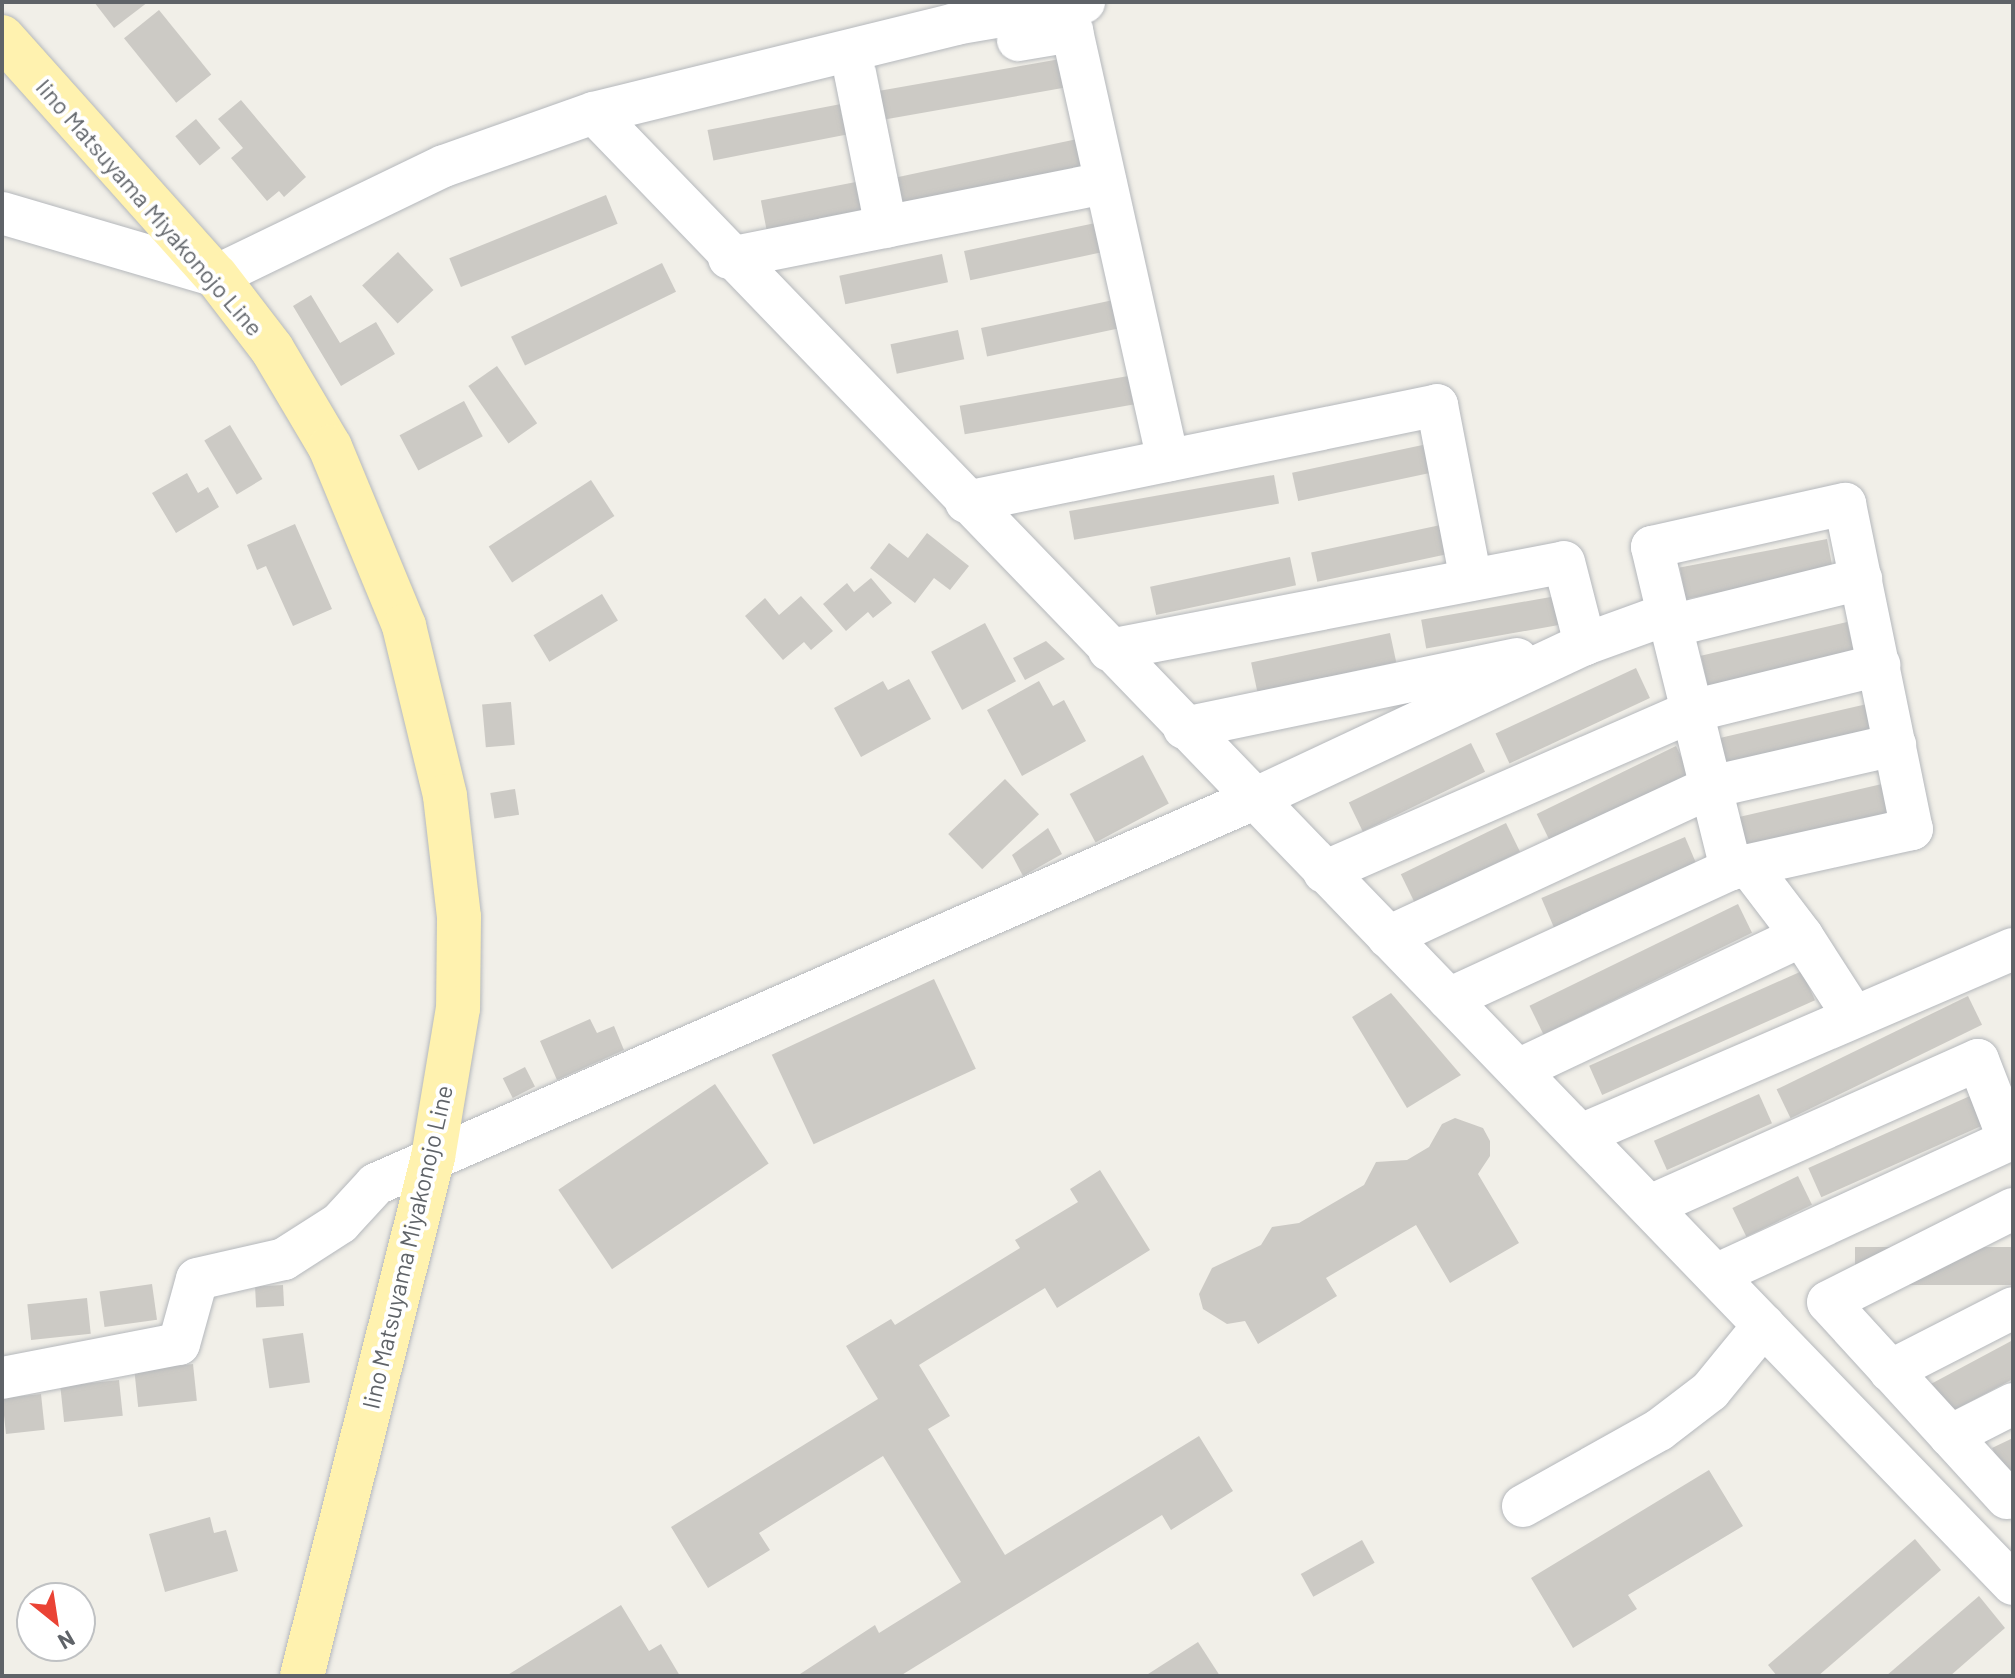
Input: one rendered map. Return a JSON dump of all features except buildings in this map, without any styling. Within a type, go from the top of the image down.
[{"type":"main road","name":"Iino Matsuyama Miyakonojo Line","points":[[2,37],[216,276],[272,349],[330,447],[388,579],[428,709],[459,917],[458,1008],[433,1157],[302,1676]]},
{"type":"street","points":[[2,213],[216,276],[444,166],[594,113],[952,13],[1084,2]]},
{"type":"street","points":[[668,121],[855,73],[1072,31],[1168,460]]},
{"type":"street","points":[[855,73],[886,227]]},
{"type":"street","points":[[594,113],[729,258],[2013,1584]]},
{"type":"street","points":[[729,258],[1106,183]]},
{"type":"street","points":[[966,502],[1437,405],[1471,580]]},
{"type":"street","points":[[1448,999],[1740,867],[1912,829],[1845,504],[1652,547],[1711,787],[1740,867],[1802,936],[1853,1015]]},
{"type":"street","points":[[1109,650],[1564,562],[1585,644]]},
{"type":"street","points":[[1184,728],[1585,644],[1670,620],[1861,579]]},
{"type":"street","points":[[2,1378],[179,1344],[197,1279],[284,1259],[340,1223],[376,1184],[1254,799],[1585,644]]},
{"type":"street","points":[[1324,872],[1692,711],[1879,665]]},
{"type":"street","points":[[1388,937],[1711,787],[1895,745]]},
{"type":"street","points":[[1518,1070],[1802,936]]},
{"type":"street","points":[[1581,1135],[1853,1015],[2013,949]]},
{"type":"street","points":[[1650,1206],[1978,1060],[2009,1140],[1716,1275]]},
{"type":"street","points":[[1955,1524],[2010,1496],[1950,1436],[1828,1302],[2013,1209]]},
{"type":"street","points":[[1890,1371],[2013,1308]]},
{"type":"street","points":[[1523,1506],[1659,1430],[1710,1391],[1764,1325]]},
{"type":"street","points":[[1950,1436],[2013,1404]]}]
